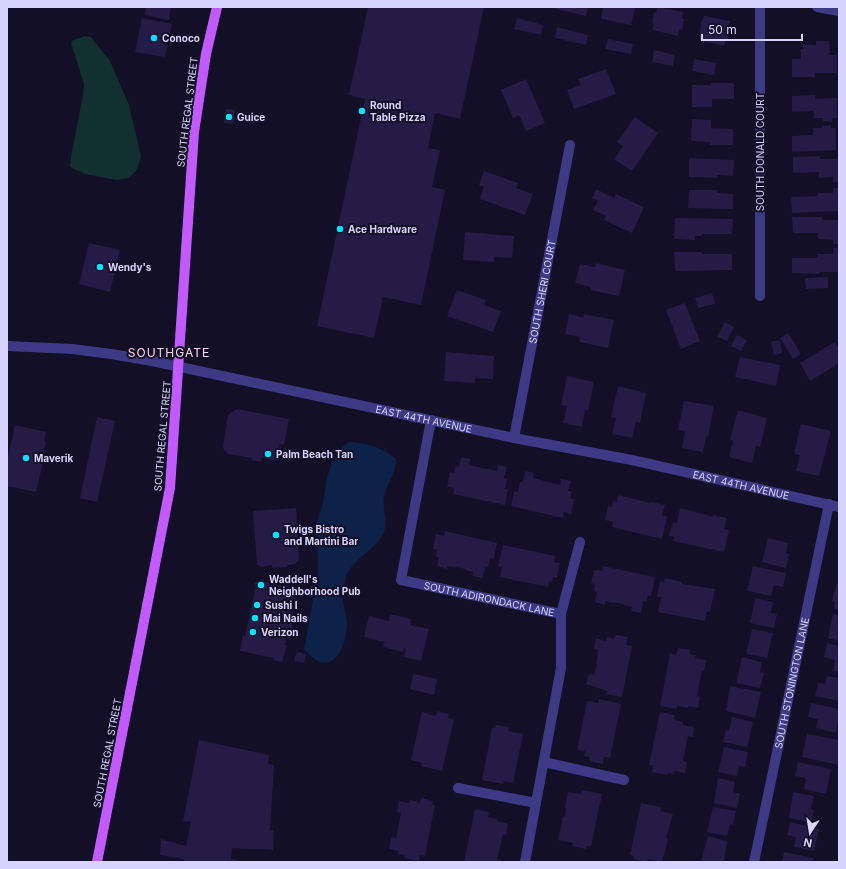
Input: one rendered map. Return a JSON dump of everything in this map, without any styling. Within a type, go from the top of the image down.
[{"type":"main road","name":"SOUTH REGAL STREET","points":[[97,862],[170,488],[194,132],[206,54],[217,7]]},
{"type":"street","name":"SOUTH DONALD COURT","points":[[760,7],[760,296]]},
{"type":"street","points":[[817,7],[839,11]]},
{"type":"street","name":"SOUTH SHERI COURT","points":[[514,438],[570,146]]},
{"type":"street","name":"EAST 44TH AVENUE","points":[[7,346],[72,349],[105,353],[179,367],[514,438],[632,460],[839,507]]},
{"type":"street","name":"SOUTH ADIRONDACK LANE","points":[[431,420],[401,580],[561,614],[561,668],[525,862]]},
{"type":"street","name":"SOUTH STONINGTON LANE","points":[[754,862],[829,504]]},
{"type":"street","points":[[561,614],[580,542]]},
{"type":"street","points":[[544,762],[624,780]]},
{"type":"street","points":[[458,788],[536,803]]},
{"type":"green space","points":[[85,36],[91,37],[110,61],[129,105],[141,156],[137,169],[129,178],[117,180],[85,174],[70,167],[84,84],[71,43],[73,40]]},
{"type":"water","points":[[348,442],[367,444],[380,449],[396,459],[396,464],[384,497],[384,533],[377,543],[357,561],[346,577],[343,595],[347,622],[345,638],[336,658],[325,663],[316,660],[304,649],[318,573],[317,522],[323,503],[327,477],[331,466],[342,448]]},
{"type":"building","points":[[146,7],[171,7],[169,20],[145,15]]},
{"type":"building","points":[[368,7],[484,7],[460,119],[435,113],[428,148],[440,150],[432,187],[445,190],[421,305],[383,297],[374,338],[317,326],[365,99],[349,95]]},
{"type":"building","points":[[557,7],[588,7],[586,16],[556,9]]},
{"type":"building","points":[[603,7],[635,7],[631,25],[601,19]]},
{"type":"building","points":[[657,7],[683,12],[682,19],[684,19],[682,30],[679,29],[678,36],[652,30],[654,24],[652,23],[654,12],[656,13]]},
{"type":"building","points":[[704,16],[730,21],[728,28],[730,28],[728,40],[726,39],[724,46],[699,40],[701,22]]},
{"type":"building","name":"Conoco","points":[[142,18],[172,24],[165,57],[135,52]]},
{"type":"building","points":[[517,18],[543,25],[541,35],[514,29]]},
{"type":"building","points":[[557,27],[588,35],[586,45],[555,38]]},
{"type":"building","points":[[608,39],[633,44],[631,54],[605,49]]},
{"type":"building","points":[[816,41],[829,41],[830,55],[837,55],[837,73],[815,73],[815,77],[792,77],[792,59],[801,59],[801,49],[803,49],[803,44],[816,45]]},
{"type":"building","points":[[654,50],[675,55],[673,66],[652,62]]},
{"type":"building","points":[[694,59],[716,63],[714,75],[692,71]]},
{"type":"building","points":[[606,69],[616,94],[574,109],[567,90],[581,85],[578,79]]},
{"type":"building","points":[[526,79],[545,123],[526,131],[519,115],[513,118],[501,90]]},
{"type":"building","points":[[711,83],[734,83],[734,99],[712,99],[712,107],[692,107],[692,85],[711,85]]},
{"type":"building","points":[[815,95],[815,99],[837,98],[837,118],[832,118],[832,122],[823,121],[823,118],[814,118],[814,111],[792,112],[792,96]]},
{"type":"building","name":"Guice","points":[[226,109],[235,110],[233,124],[224,123]]},
{"type":"building","points":[[635,117],[658,133],[632,171],[614,159],[623,146],[617,142]]},
{"type":"building","points":[[692,119],[711,120],[711,128],[733,129],[733,145],[710,145],[710,142],[691,141]]},
{"type":"building","points":[[831,125],[831,128],[836,128],[836,150],[792,152],[792,136],[813,135],[813,128],[822,128],[822,126]]},
{"type":"building","points":[[820,156],[820,159],[839,159],[839,182],[833,182],[833,177],[819,178],[819,172],[793,173],[793,157]]},
{"type":"building","points":[[689,158],[734,160],[733,176],[717,175],[717,178],[689,177]]},
{"type":"building","points":[[484,171],[518,183],[516,188],[533,194],[525,215],[480,199],[484,187],[479,185]]},
{"type":"building","points":[[833,188],[839,188],[839,211],[792,213],[791,197],[818,196],[818,193],[833,193]]},
{"type":"building","points":[[596,189],[614,198],[616,194],[644,207],[632,233],[604,220],[606,216],[593,210],[598,201],[592,198]]},
{"type":"building","points":[[689,190],[717,190],[717,193],[733,194],[733,209],[688,208]]},
{"type":"building","points":[[792,217],[822,217],[822,220],[839,220],[839,244],[833,244],[833,240],[818,239],[818,233],[793,233]]},
{"type":"building","points":[[675,218],[733,219],[732,234],[702,234],[702,236],[695,236],[695,240],[674,239]]},
{"type":"building","points":[[465,232],[514,236],[512,258],[494,257],[494,262],[463,260]]},
{"type":"building","name":"Wendy's","points":[[89,243],[120,250],[110,292],[79,284]]},
{"type":"building","points":[[833,248],[839,248],[839,272],[820,272],[819,274],[792,273],[792,258],[818,258],[817,254],[833,254]]},
{"type":"building","points":[[674,252],[732,254],[732,270],[675,271]]},
{"type":"building","points":[[596,263],[625,270],[619,296],[590,290],[591,287],[575,283],[580,264],[595,267]]},
{"type":"building","points":[[828,277],[828,288],[806,289],[805,278]]},
{"type":"building","points":[[457,290],[486,300],[484,305],[501,311],[493,332],[447,316]]},
{"type":"building","points":[[712,293],[715,304],[698,308],[695,298]]},
{"type":"building","points":[[685,303],[700,341],[681,349],[666,310]]},
{"type":"building","points":[[569,314],[583,317],[584,314],[614,320],[608,348],[579,342],[580,337],[565,334]]},
{"type":"building","points":[[725,322],[734,327],[727,341],[717,337]]},
{"type":"building","points":[[788,333],[801,354],[793,359],[780,338]]},
{"type":"building","points":[[737,335],[747,340],[741,351],[731,346]]},
{"type":"building","points":[[780,340],[782,353],[774,355],[771,342]]},
{"type":"building","points":[[835,342],[839,349],[839,363],[810,381],[800,363]]},
{"type":"building","points":[[446,352],[494,356],[493,379],[475,378],[475,383],[444,381]]},
{"type":"building","points":[[740,357],[780,365],[776,386],[735,377]]},
{"type":"building","points":[[567,376],[594,382],[588,411],[585,410],[582,427],[563,423],[567,406],[561,405]]},
{"type":"building","points":[[618,386],[646,393],[640,423],[636,422],[632,438],[612,434],[616,418],[611,417]]},
{"type":"building","points":[[684,401],[714,406],[708,437],[706,436],[703,452],[682,448],[685,431],[678,430]]},
{"type":"building","points":[[237,409],[289,419],[284,445],[280,444],[277,461],[262,458],[261,462],[252,460],[252,458],[228,454],[224,450],[223,446],[228,415]]},
{"type":"building","points":[[738,410],[767,418],[760,447],[756,446],[752,463],[729,457],[733,441],[730,440]]},
{"type":"building","name":"Maverik","points":[[97,417],[115,421],[97,502],[80,498]]},
{"type":"building","points":[[801,424],[831,431],[819,476],[796,471],[800,455],[794,454]]},
{"type":"building","name":"Maverik","points":[[15,425],[46,432],[44,441],[46,442],[43,454],[45,454],[36,492],[7,486],[7,461]]},
{"type":"building","points":[[461,457],[471,459],[469,465],[497,471],[498,465],[507,467],[504,478],[507,479],[505,489],[508,489],[505,505],[453,494],[454,488],[447,487],[450,472],[454,473],[456,466],[459,467]]},
{"type":"building","points":[[525,471],[534,473],[533,478],[560,485],[561,479],[571,481],[568,491],[572,492],[570,498],[574,499],[571,514],[564,512],[563,518],[511,506],[514,491],[518,492],[520,482],[523,482]]},
{"type":"building","points":[[618,495],[665,505],[662,515],[667,517],[662,539],[612,527],[613,522],[605,520],[608,506],[612,507],[613,501],[617,502]]},
{"type":"building","name":"Twigs Bistro and Martini Bar","points":[[296,508],[299,560],[295,564],[287,565],[287,567],[272,568],[272,565],[262,567],[259,566],[257,564],[253,511]]},
{"type":"building","points":[[680,508],[713,517],[713,515],[727,518],[724,529],[729,530],[724,552],[673,541],[674,537],[669,536],[673,522],[677,523]]},
{"type":"building","points":[[445,531],[497,543],[494,559],[490,558],[488,568],[485,567],[483,578],[472,576],[473,572],[465,570],[466,569],[447,566],[447,569],[437,566],[439,557],[436,557],[437,550],[433,549],[436,534],[444,536]]},
{"type":"building","points":[[768,538],[788,543],[786,553],[789,554],[786,568],[762,562]]},
{"type":"building","points":[[503,545],[555,556],[554,562],[560,563],[557,578],[553,577],[552,582],[549,581],[548,587],[500,577],[502,567],[498,566]]},
{"type":"building","points":[[603,566],[655,577],[651,596],[648,595],[646,602],[643,601],[641,613],[631,611],[632,607],[614,602],[605,601],[605,605],[595,602],[597,592],[594,591],[595,584],[591,583],[594,570],[602,571]]},
{"type":"building","points":[[753,566],[786,573],[783,587],[774,585],[771,596],[747,591]]},
{"type":"building","points":[[665,578],[682,582],[682,584],[715,589],[710,612],[707,611],[705,621],[658,612],[661,597],[657,597],[660,581],[664,582]]},
{"type":"building","points":[[263,579],[264,581],[297,589],[291,621],[293,622],[291,633],[288,632],[285,645],[287,645],[282,662],[273,660],[274,658],[240,651],[243,635],[245,636],[256,586],[254,583]]},
{"type":"building","points":[[837,583],[839,584],[839,610],[834,609],[835,602],[832,601]]},
{"type":"building","points":[[755,598],[773,602],[771,613],[777,614],[774,628],[750,623]]},
{"type":"building","points":[[390,614],[411,619],[410,625],[429,629],[421,661],[404,657],[405,647],[403,652],[383,647],[384,642],[364,637],[369,616],[389,621]]},
{"type":"building","points":[[833,614],[839,615],[839,641],[828,638]]},
{"type":"building","points":[[752,629],[773,633],[767,658],[746,654]]},
{"type":"building","points":[[616,635],[628,637],[626,645],[632,646],[622,697],[606,694],[607,691],[586,684],[589,674],[594,675],[596,668],[598,650],[594,649],[596,638],[606,641],[607,637],[614,639]]},
{"type":"building","points":[[827,643],[839,646],[839,672],[833,671],[835,660],[824,657]]},
{"type":"building","points":[[678,648],[690,650],[689,654],[696,655],[695,658],[706,660],[704,671],[702,670],[697,696],[700,697],[698,708],[677,706],[677,709],[660,706],[670,653],[676,655]]},
{"type":"building","points":[[297,652],[306,654],[304,663],[294,661]]},
{"type":"building","points":[[742,657],[762,662],[760,672],[764,673],[760,688],[736,683]]},
{"type":"building","points":[[413,674],[437,679],[434,695],[410,689]]},
{"type":"building","points":[[827,676],[839,678],[839,701],[815,696],[818,683],[825,684]]},
{"type":"building","points":[[730,686],[761,692],[755,718],[726,711]]},
{"type":"building","points":[[599,699],[621,704],[610,758],[604,757],[603,764],[589,761],[590,757],[584,756],[585,751],[577,750],[587,701],[599,703]]},
{"type":"building","points":[[811,703],[839,709],[836,733],[816,728],[818,719],[808,717]]},
{"type":"building","points":[[437,711],[449,714],[448,718],[454,720],[442,771],[421,766],[422,763],[411,760],[422,712],[436,716]]},
{"type":"building","points":[[660,712],[675,715],[674,720],[683,722],[683,725],[694,727],[693,737],[688,736],[683,761],[687,762],[685,773],[675,771],[674,774],[668,773],[667,775],[652,772],[653,766],[649,765]]},
{"type":"building","points":[[732,717],[753,722],[747,747],[723,742],[726,730],[729,731]]},
{"type":"building","points":[[496,725],[509,727],[508,731],[523,734],[513,783],[504,781],[503,784],[482,780],[492,728],[495,728]]},
{"type":"building","points":[[807,734],[839,740],[839,765],[802,757]]},
{"type":"building","points":[[199,740],[269,755],[268,764],[274,765],[270,830],[274,830],[273,850],[232,848],[231,859],[242,861],[241,862],[183,862],[184,859],[160,855],[161,839],[186,846],[191,822],[183,821]]},
{"type":"building","points":[[724,747],[748,752],[745,767],[739,766],[737,776],[718,772]]},
{"type":"building","points":[[798,762],[831,769],[826,794],[804,789],[806,778],[795,776]]},
{"type":"building","points":[[718,778],[735,782],[733,792],[740,794],[737,808],[714,803]]},
{"type":"building","points":[[582,790],[602,794],[591,846],[586,846],[586,849],[572,846],[573,843],[558,840],[563,816],[565,817],[568,792],[581,794]]},
{"type":"building","points":[[793,792],[814,796],[811,809],[814,810],[811,823],[789,818]]},
{"type":"building","points":[[421,798],[433,801],[432,805],[435,805],[425,856],[420,855],[419,861],[404,858],[405,855],[398,854],[399,851],[389,849],[391,837],[396,838],[401,813],[397,812],[399,801],[409,803],[410,800],[420,803]]},
{"type":"building","points":[[641,803],[661,807],[660,811],[673,814],[666,838],[668,839],[662,862],[648,859],[647,862],[633,859],[634,856],[630,855]]},
{"type":"building","points":[[713,807],[736,811],[733,825],[730,824],[727,836],[707,832]]},
{"type":"building","points":[[475,809],[489,812],[488,817],[508,824],[506,835],[503,834],[497,859],[501,860],[500,862],[464,862]]},
{"type":"building","points":[[790,822],[819,829],[814,851],[794,847],[796,837],[787,835]]},
{"type":"building","points":[[708,836],[727,841],[724,862],[701,861]]},
{"type":"building","points":[[784,852],[814,858],[813,862],[782,862]]},
{"type":"place","name":"Conoco","points":[[154,38]]},
{"type":"place","name":"Round Table Pizza","points":[[362,111]]},
{"type":"place","name":"Guice","points":[[229,117]]},
{"type":"place","name":"Ace Hardware","points":[[340,229]]},
{"type":"place","name":"Wendy's","points":[[100,267]]},
{"type":"place","name":"Palm Beach Tan","points":[[268,454]]},
{"type":"place","name":"Maverik","points":[[26,458]]},
{"type":"place","name":"Twigs Bistro and Martini Bar","points":[[276,535]]},
{"type":"place","name":"Waddell's Neighborhood Pub","points":[[261,585]]},
{"type":"place","name":"Sushi I","points":[[257,605]]},
{"type":"place","name":"Mai Nails","points":[[255,618]]},
{"type":"place","name":"Verizon","points":[[253,632]]},
{"type":"district","name":"SOUTHGATE","points":[[169,353]]}]
